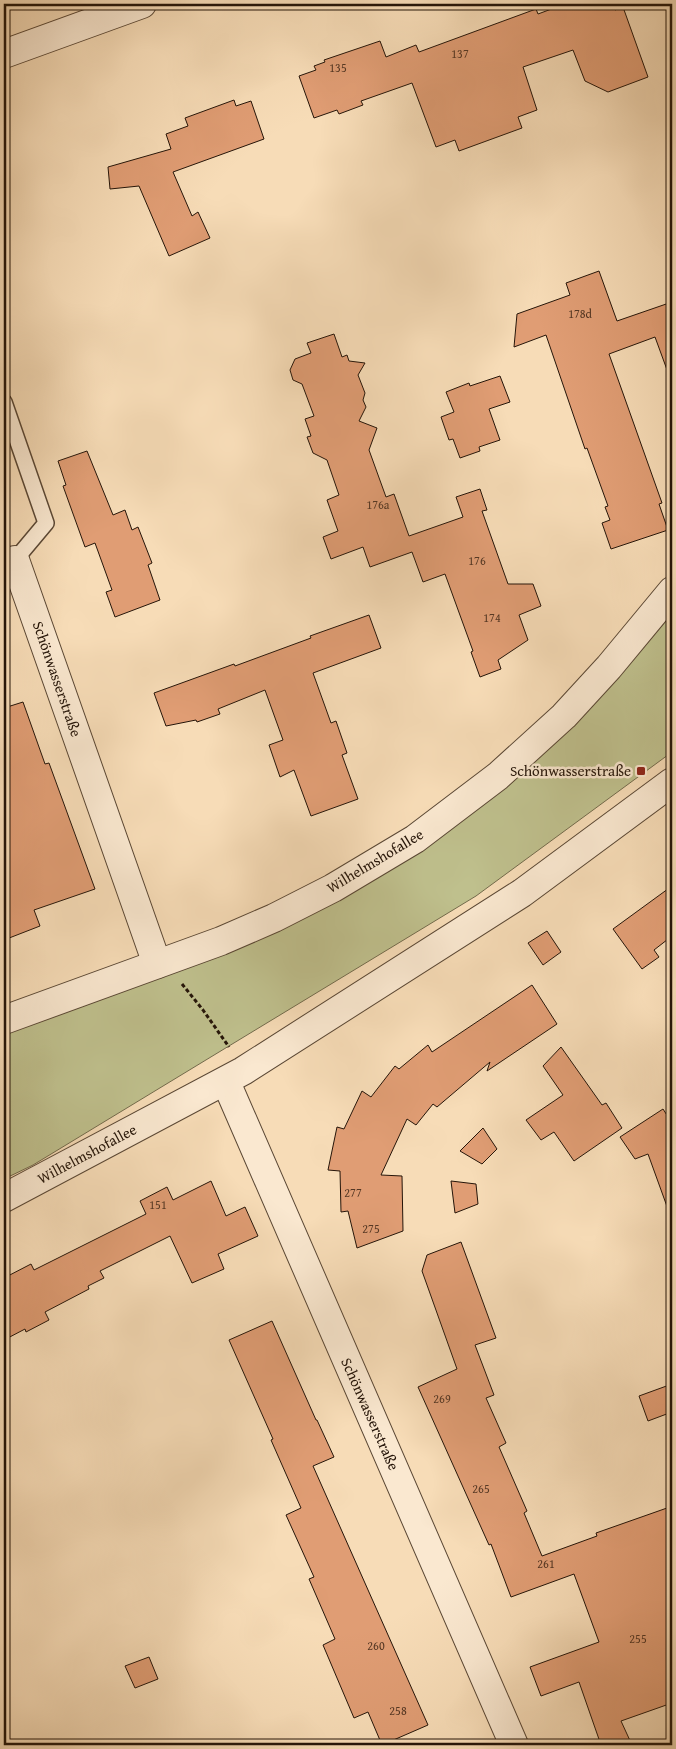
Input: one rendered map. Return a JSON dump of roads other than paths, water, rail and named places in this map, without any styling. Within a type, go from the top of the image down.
[{"type":"street","points":[[4,54],[142,4]]},
{"type":"street","name":"Schönwasserstraße","points":[[15,560],[163,962]]},
{"type":"street","name":"Wilhelmshofallee","points":[[4,1020],[163,962],[274,918],[333,888],[415,839],[498,776],[564,716],[609,667],[672,591]]},
{"type":"street","name":"Wilhelmshofallee","points":[[4,1198],[235,1077],[522,893],[672,782]]},
{"type":"street","name":"Schönwasserstraße","points":[[235,1077],[514,1745]]},
{"type":"lane","name":"Schönwasserstraße","points":[[4,402],[46,523],[15,560]]},
{"type":"place","name":"Schönwasserstraße","points":[[641,771]]}]
